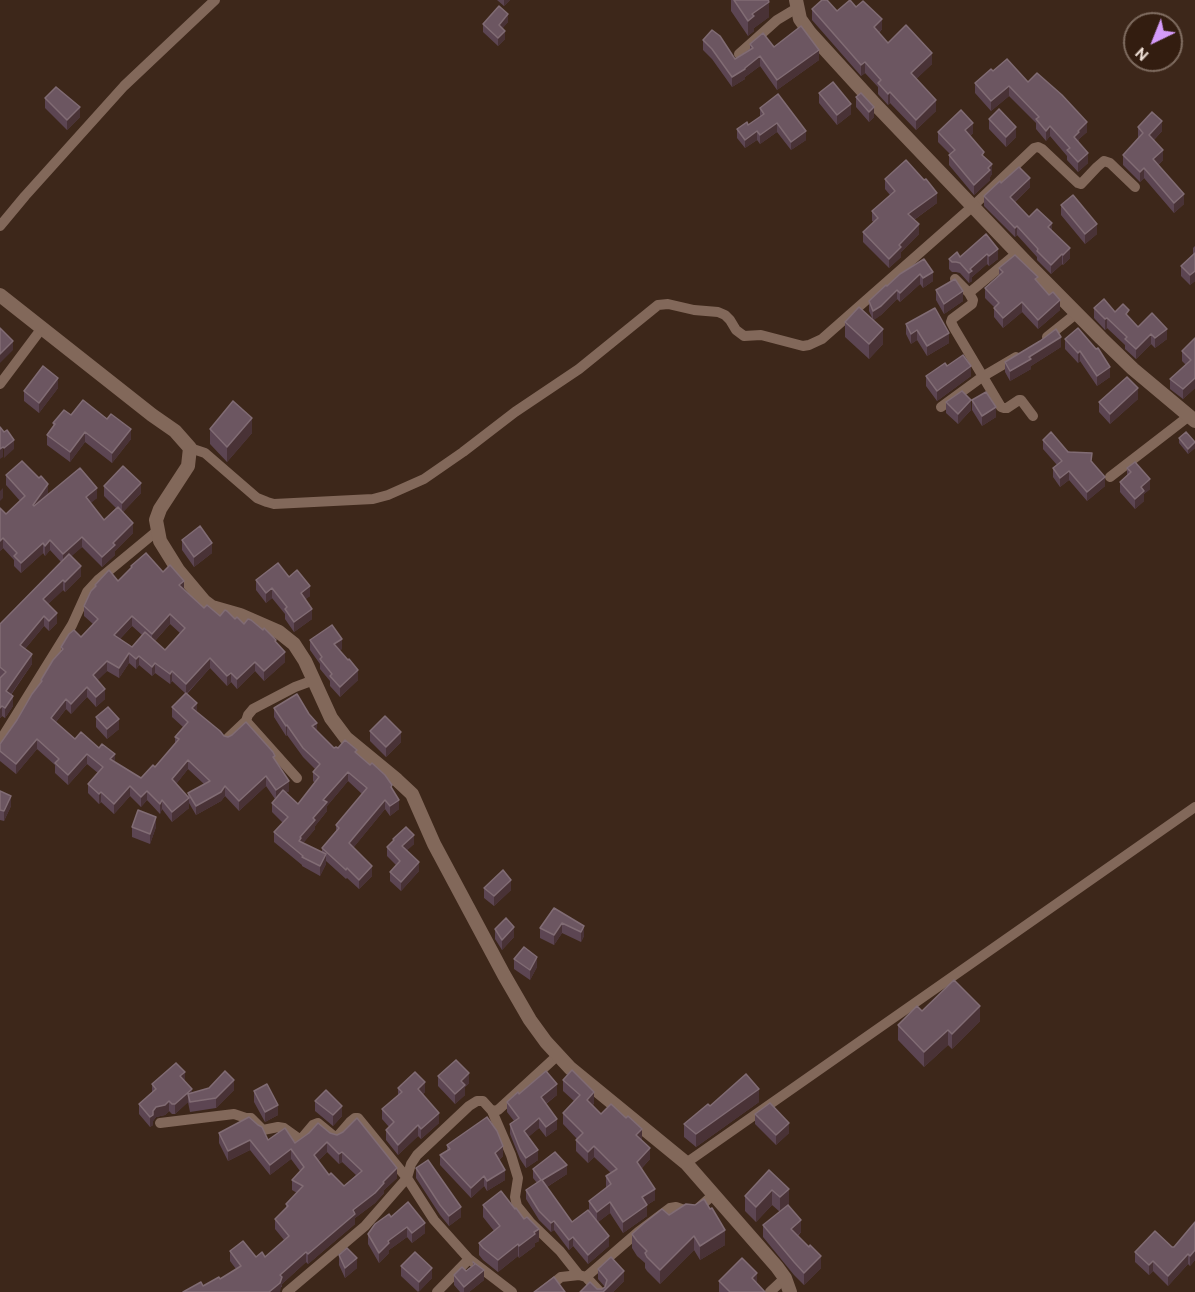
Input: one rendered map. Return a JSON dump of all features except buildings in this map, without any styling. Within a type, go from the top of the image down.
[{"type":"street","points":[[0,226],[124,86],[215,0]]},
{"type":"street","points":[[739,54],[796,4],[804,26],[829,55],[1017,253],[1133,369],[1193,419],[1110,477]]},
{"type":"street","points":[[0,295],[175,431],[190,448],[205,453],[257,498],[274,504],[373,499],[424,479],[463,453],[515,412],[579,369],[658,305],[668,304],[694,310],[718,312],[730,320],[736,330],[744,336],[761,335],[803,346],[815,343],[833,331],[973,206],[1034,147],[1042,149],[1078,183],[1082,184],[1104,161],[1134,187]]},
{"type":"street","points":[[969,293],[1017,253]]},
{"type":"street","points":[[955,279],[969,293],[973,302],[953,317],[951,322],[982,377],[1001,407],[1007,408],[1021,400],[1033,416]]},
{"type":"street","points":[[941,407],[982,377],[1031,347],[1077,313]]},
{"type":"street","points":[[0,384],[42,328]]},
{"type":"street","points":[[190,448],[188,466],[160,509],[156,520],[160,541],[178,570],[204,601],[212,607],[240,615],[279,633],[294,644],[305,661],[331,718],[346,738],[412,794],[434,844],[530,1020],[570,1068],[686,1163],[714,1194],[788,1285],[770,1292]]},
{"type":"street","points":[[0,741],[72,624],[87,592],[99,579],[157,531]]},
{"type":"street","points":[[226,739],[246,721],[253,709],[295,687],[314,680]]},
{"type":"street","points":[[246,721],[297,778]]},
{"type":"street","points":[[686,1163],[1195,807]]},
{"type":"street","points":[[492,1111],[498,1110],[558,1055]]},
{"type":"street","points":[[286,1292],[365,1226],[407,1178],[411,1164],[417,1155],[477,1101],[483,1101],[492,1111],[511,1155],[518,1178],[514,1197],[516,1206],[600,1292]]},
{"type":"street","points":[[160,1123],[234,1114],[251,1118],[263,1130],[284,1128],[298,1138],[302,1138],[313,1125],[318,1124],[337,1137],[350,1122],[358,1119],[407,1178],[434,1220],[469,1259],[512,1292]]},
{"type":"street","points":[[542,1292],[561,1277],[583,1276],[670,1208],[676,1207],[694,1212],[714,1194]]},
{"type":"street","points":[[437,1292],[469,1259]]}]
